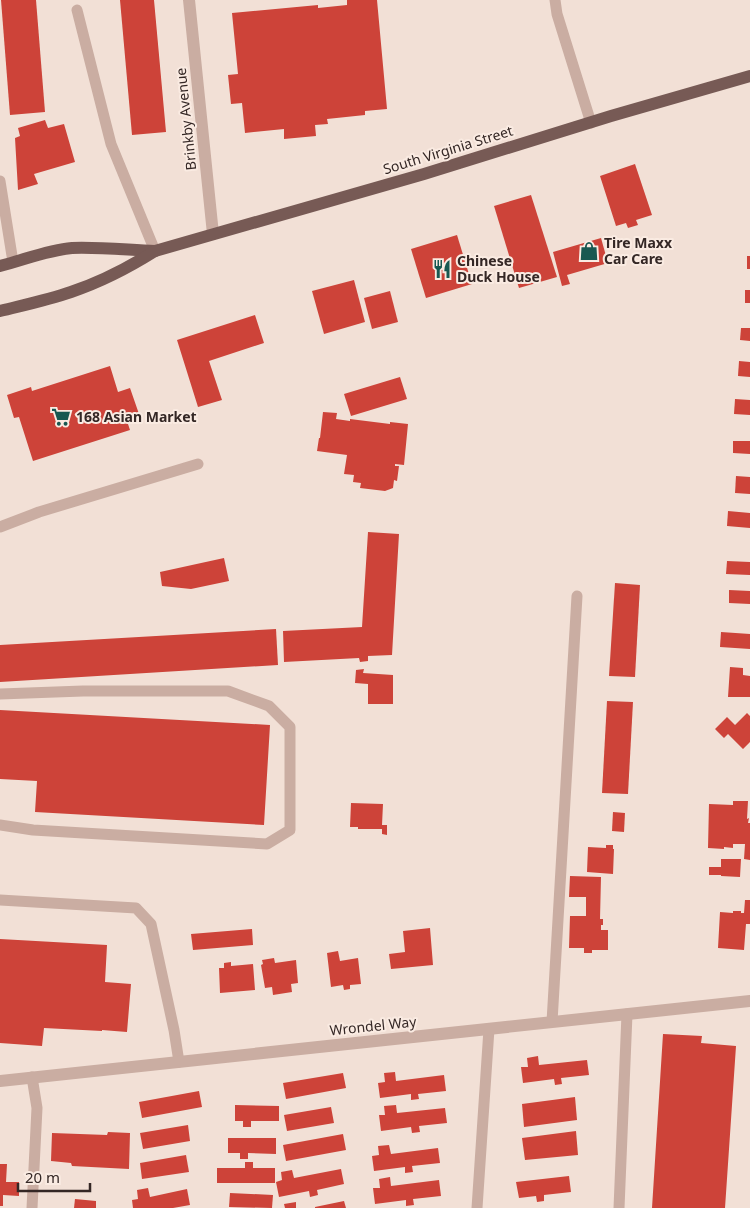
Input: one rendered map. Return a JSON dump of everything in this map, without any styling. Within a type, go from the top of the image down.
[{"type":"main road","name":"South Virginia Street","points":[[0,311],[70,293],[132,266],[155,251],[424,174],[750,76]]},
{"type":"main road","name":"South Virginia Street","points":[[0,266],[53,251],[72,248],[155,251]]},
{"type":"street","name":"Brinkby Avenue","points":[[189,0],[213,234]]},
{"type":"street","name":"Wrondel Way","points":[[0,1081],[750,1001]]},
{"type":"lane","points":[[555,0],[557,14],[591,123]]},
{"type":"lane","points":[[77,10],[111,144],[155,251]]},
{"type":"lane","points":[[0,181],[14,262]]},
{"type":"lane","points":[[0,527],[39,512],[198,464]]},
{"type":"lane","points":[[552,1022],[577,596]]},
{"type":"lane","points":[[0,694],[83,691],[228,691],[269,706],[290,727],[290,830],[267,844],[33,830],[0,826]]},
{"type":"lane","points":[[0,900],[136,908],[152,924],[179,1062]]},
{"type":"lane","points":[[618,1208],[627,1014]]},
{"type":"lane","points":[[477,1208],[489,1029]]},
{"type":"lane","points":[[32,1077],[37,1108],[32,1208]]},
{"type":"building","points":[[1,0],[36,0],[45,112],[10,115]]},
{"type":"building","points":[[120,0],[154,0],[166,132],[132,135]]},
{"type":"building","points":[[347,0],[377,0],[387,109],[365,111],[365,115],[327,119],[328,124],[315,125],[316,136],[284,139],[284,129],[245,133],[242,103],[231,104],[228,75],[238,74],[232,13],[318,5],[318,8],[347,5]]},
{"type":"building","points":[[45,120],[48,128],[64,124],[75,162],[34,174],[38,184],[18,190],[15,138],[20,136],[18,128]]},
{"type":"building","points":[[635,164],[652,215],[636,220],[638,225],[628,228],[626,223],[616,226],[600,176]]},
{"type":"building","points":[[531,195],[557,277],[519,288],[494,206]]},
{"type":"building","points":[[457,235],[472,284],[426,298],[411,249]]},
{"type":"building","points":[[601,238],[608,263],[567,275],[570,284],[562,286],[553,252]]},
{"type":"building","points":[[747,256],[750,256],[750,269],[747,269]]},
{"type":"building","points":[[354,280],[365,322],[324,334],[312,291]]},
{"type":"building","points":[[745,290],[750,290],[750,303],[745,303]]},
{"type":"building","points":[[390,291],[398,322],[372,329],[364,298]]},
{"type":"building","points":[[255,315],[264,343],[209,361],[222,400],[198,407],[177,340]]},
{"type":"building","points":[[741,328],[750,328],[750,341],[740,340]]},
{"type":"building","points":[[739,361],[750,362],[750,377],[738,376]]},
{"type":"building","points":[[110,366],[118,392],[130,388],[139,414],[126,418],[130,430],[33,461],[19,417],[14,418],[7,395],[31,387],[32,391]]},
{"type":"building","points":[[400,377],[407,399],[351,416],[344,394]]},
{"type":"building","points":[[735,399],[750,400],[750,415],[734,414]]},
{"type":"building","points":[[323,412],[337,413],[336,419],[350,421],[350,419],[390,424],[390,422],[408,424],[404,465],[395,464],[395,466],[399,466],[397,481],[394,480],[393,488],[385,491],[360,488],[361,483],[353,482],[354,475],[344,474],[347,455],[317,451]]},
{"type":"building","points":[[733,441],[750,441],[750,454],[733,453]]},
{"type":"building","points":[[736,476],[750,477],[750,494],[735,493]]},
{"type":"building","points":[[728,511],[750,513],[750,528],[727,526]]},
{"type":"building","points":[[368,532],[399,534],[392,655],[368,656],[368,661],[360,662],[359,658],[284,662],[283,631],[362,627]]},
{"type":"building","points":[[224,558],[229,581],[191,589],[162,586],[160,572]]},
{"type":"building","points":[[727,561],[750,562],[750,575],[726,574]]},
{"type":"building","points":[[615,583],[640,585],[635,677],[609,676]]},
{"type":"building","points":[[729,590],[750,591],[750,604],[729,603]]},
{"type":"building","points":[[276,629],[278,665],[0,682],[0,645]]},
{"type":"building","points":[[721,632],[750,634],[750,649],[720,647]]},
{"type":"building","points":[[730,667],[743,668],[743,675],[750,676],[750,697],[728,697]]},
{"type":"building","points":[[364,669],[363,673],[393,675],[393,704],[368,704],[368,684],[355,683],[356,670]]},
{"type":"building","points":[[607,701],[633,702],[628,794],[602,793]]},
{"type":"building","points":[[0,710],[270,725],[264,825],[35,812],[37,781],[0,779]]},
{"type":"building","points":[[747,713],[750,716],[750,742],[743,749],[728,734],[724,738],[715,729],[727,717],[735,725]]},
{"type":"building","points":[[733,801],[748,801],[747,819],[749,818],[748,823],[750,823],[750,860],[744,859],[745,844],[733,844],[733,848],[724,847],[724,849],[708,848],[709,804],[733,805]]},
{"type":"building","points":[[351,803],[383,804],[382,825],[387,825],[387,835],[382,834],[382,829],[350,827]]},
{"type":"building","points":[[613,812],[625,813],[624,832],[612,831]]},
{"type":"building","points":[[606,845],[613,845],[614,849],[613,874],[587,872],[588,847],[606,848]]},
{"type":"building","points":[[721,859],[741,859],[740,877],[709,875],[709,867],[721,867]]},
{"type":"building","points":[[570,876],[601,877],[600,919],[603,919],[603,925],[601,925],[601,930],[608,930],[608,950],[592,950],[592,953],[584,953],[584,948],[569,948],[570,916],[586,916],[586,897],[569,897]]},
{"type":"building","points":[[745,900],[750,900],[750,924],[746,924],[744,950],[718,948],[720,912],[733,913],[733,911],[741,911],[741,913],[744,913]]},
{"type":"building","points":[[430,928],[433,965],[391,969],[389,954],[405,952],[403,931]]},
{"type":"building","points":[[252,929],[253,945],[193,950],[191,934]]},
{"type":"building","points":[[0,939],[107,945],[105,982],[131,984],[127,1032],[44,1028],[42,1046],[0,1043]]},
{"type":"building","points":[[338,951],[340,961],[358,958],[361,984],[350,985],[350,989],[344,990],[343,985],[331,987],[327,953]]},
{"type":"building","points":[[274,958],[275,963],[296,960],[298,983],[291,984],[292,992],[273,995],[272,987],[265,988],[261,965],[263,964],[262,960]]},
{"type":"building","points":[[231,962],[231,966],[253,964],[255,990],[220,993],[219,968],[224,968],[224,963]]},
{"type":"building","points":[[663,1034],[702,1036],[701,1043],[736,1046],[725,1208],[652,1208]]},
{"type":"building","points":[[538,1056],[539,1065],[587,1060],[589,1075],[561,1078],[562,1084],[555,1085],[554,1079],[523,1083],[521,1067],[528,1067],[527,1058]]},
{"type":"building","points":[[395,1072],[396,1081],[444,1075],[446,1091],[418,1094],[419,1099],[411,1100],[411,1094],[380,1098],[378,1083],[385,1082],[384,1073]]},
{"type":"building","points":[[343,1073],[346,1088],[286,1099],[283,1083]]},
{"type":"building","points":[[199,1091],[202,1107],[142,1118],[139,1102]]},
{"type":"building","points":[[575,1097],[577,1120],[524,1127],[522,1104]]},
{"type":"building","points":[[235,1105],[279,1106],[279,1121],[251,1121],[251,1127],[243,1127],[243,1121],[235,1121]]},
{"type":"building","points":[[396,1105],[397,1113],[445,1108],[447,1123],[419,1126],[420,1132],[412,1133],[411,1127],[381,1131],[379,1115],[385,1115],[384,1106]]},
{"type":"building","points":[[331,1107],[334,1123],[287,1131],[284,1115]]},
{"type":"building","points":[[188,1125],[190,1141],[143,1149],[140,1133]]},
{"type":"building","points":[[576,1131],[578,1155],[525,1160],[522,1138]]},
{"type":"building","points":[[108,1132],[130,1133],[129,1169],[72,1166],[71,1163],[51,1161],[52,1133],[107,1135]]},
{"type":"building","points":[[343,1134],[346,1150],[286,1161],[283,1145]]},
{"type":"building","points":[[228,1138],[276,1138],[276,1154],[248,1153],[248,1159],[240,1159],[240,1153],[228,1153]]},
{"type":"building","points":[[389,1145],[391,1154],[438,1148],[440,1163],[412,1166],[413,1172],[405,1173],[405,1167],[374,1171],[372,1156],[379,1155],[378,1146]]},
{"type":"building","points":[[186,1155],[189,1172],[142,1179],[140,1163]]},
{"type":"building","points":[[245,1162],[253,1162],[253,1168],[275,1168],[275,1183],[217,1183],[217,1168],[245,1168]]},
{"type":"building","points":[[0,1164],[7,1164],[6,1182],[19,1182],[19,1196],[3,1195],[3,1206],[0,1206]]},
{"type":"building","points":[[341,1169],[344,1184],[317,1190],[318,1195],[310,1197],[309,1191],[279,1197],[276,1182],[282,1180],[281,1172],[292,1170],[294,1178]]},
{"type":"building","points":[[569,1176],[571,1192],[544,1195],[544,1201],[537,1202],[536,1196],[519,1198],[516,1182]]},
{"type":"building","points":[[390,1177],[391,1186],[439,1180],[441,1196],[413,1199],[414,1205],[406,1206],[406,1200],[375,1204],[373,1188],[380,1188],[379,1179]]},
{"type":"building","points":[[148,1188],[150,1197],[187,1189],[190,1205],[173,1208],[133,1208],[132,1200],[138,1199],[137,1190]]},
{"type":"building","points":[[230,1193],[273,1195],[272,1208],[229,1207]]},
{"type":"building","points":[[75,1199],[96,1201],[96,1208],[74,1208]]},
{"type":"building","points":[[344,1201],[346,1208],[315,1208],[315,1207]]},
{"type":"building","points":[[296,1202],[296,1208],[285,1208],[284,1204]]},
{"type":"place","name":"Tire Maxx Car Care","points":[[589,251]]},
{"type":"place","name":"Chinese Duck House","points":[[442,269]]},
{"type":"place","name":"168 Asian Market","points":[[61,417]]}]
